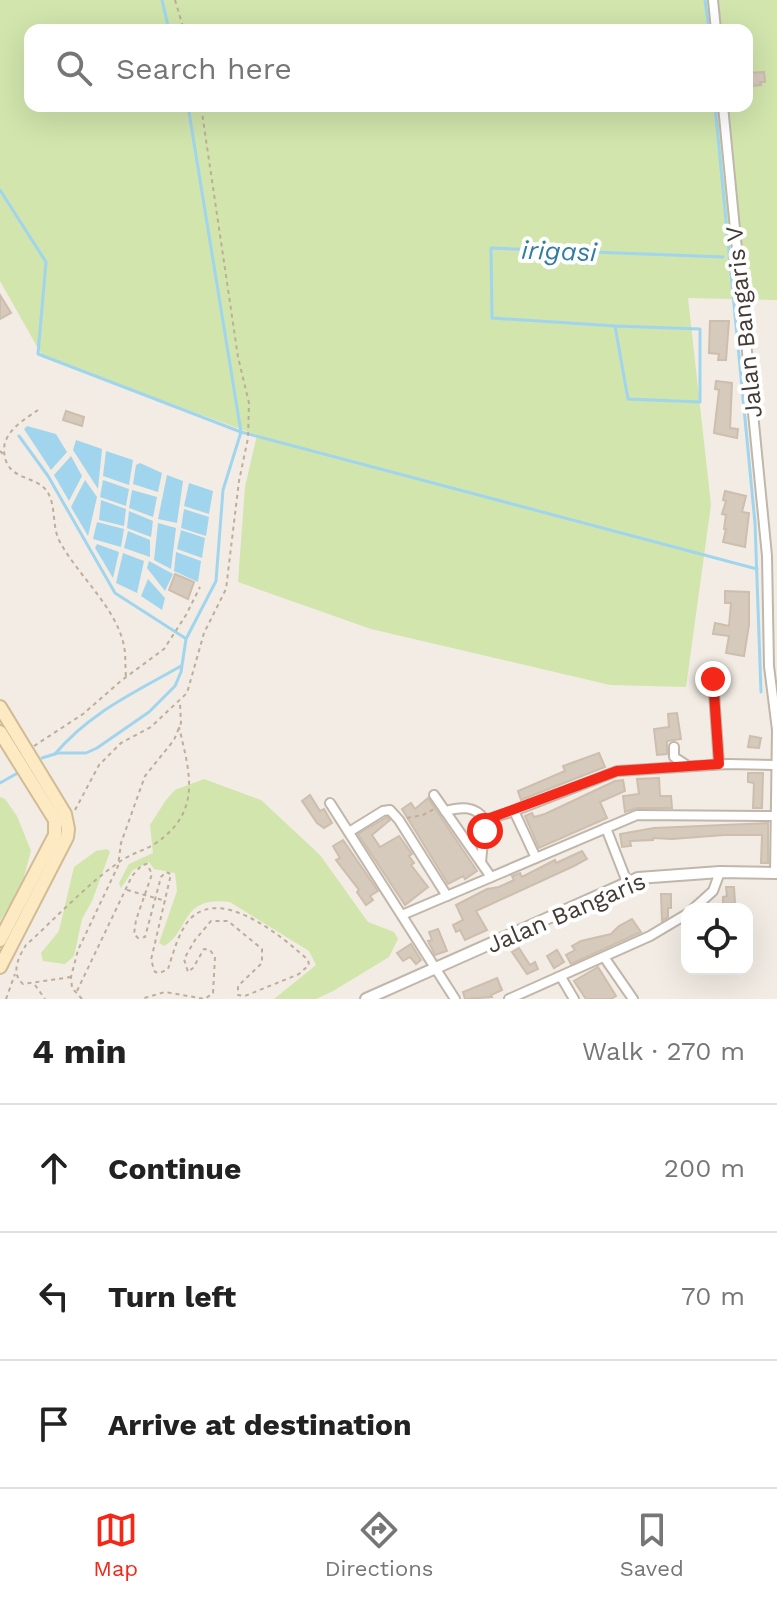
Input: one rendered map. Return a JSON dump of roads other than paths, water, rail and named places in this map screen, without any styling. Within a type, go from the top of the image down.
[{"type":"main road","points":[[0,707],[55,820],[55,835],[0,940]]},
{"type":"main road","points":[[0,732],[21,754]]},
{"type":"main road","points":[[0,967],[67,837],[65,814],[30,769]]},
{"type":"street","points":[[713,0],[715,24]]},
{"type":"street","name":"Jalan Bangaris V","points":[[724,112],[742,317],[772,584],[769,666],[777,730],[776,873]]},
{"type":"street","points":[[713,679],[719,764]]},
{"type":"street","points":[[674,747],[676,759],[691,766]]},
{"type":"street","points":[[485,820],[617,771],[719,764],[776,765]]},
{"type":"street","points":[[434,795],[491,877]]},
{"type":"street","points":[[330,803],[455,999]]},
{"type":"street","points":[[443,807],[477,811],[485,820],[481,862]]},
{"type":"street","points":[[349,832],[390,810],[447,896]]},
{"type":"street","points":[[514,811],[536,858]]},
{"type":"street","points":[[402,915],[630,817],[646,814],[776,816]]},
{"type":"street","points":[[606,828],[627,882]]},
{"type":"street","points":[[700,903],[713,891],[720,872]]},
{"type":"street","name":"Jalan Bangaris","points":[[366,999],[627,882],[649,876],[776,873]]},
{"type":"street","points":[[512,998],[650,936],[681,918]]},
{"type":"street","points":[[604,957],[633,999]]},
{"type":"street","points":[[561,977],[574,999]]},
{"type":"water","points":[[27,426],[56,434],[67,452],[51,470],[24,429]]},
{"type":"water","points":[[76,440],[102,449],[98,489],[73,450]]},
{"type":"water","points":[[106,451],[133,460],[129,485],[103,476]]},
{"type":"water","points":[[71,456],[82,476],[69,501],[54,475]]},
{"type":"water","points":[[140,463],[162,473],[158,492],[133,484],[136,465]]},
{"type":"water","points":[[167,475],[183,481],[177,523],[158,519]]},
{"type":"water","points":[[85,480],[97,497],[88,536],[71,507]]},
{"type":"water","points":[[103,480],[129,489],[126,506],[100,497]]},
{"type":"water","points":[[189,483],[213,491],[209,514],[184,506]]},
{"type":"water","points":[[132,490],[157,497],[153,517],[129,508]]},
{"type":"water","points":[[101,500],[126,509],[124,526],[99,520]]},
{"type":"water","points":[[184,509],[209,517],[206,536],[181,528]]},
{"type":"water","points":[[129,511],[153,521],[151,537],[127,528]]},
{"type":"water","points":[[97,522],[124,529],[121,547],[93,539]]},
{"type":"water","points":[[158,523],[176,528],[171,569],[154,560]]},
{"type":"water","points":[[181,530],[205,538],[202,558],[177,549]]},
{"type":"water","points":[[128,531],[150,540],[150,557],[124,548]]},
{"type":"water","points":[[97,544],[119,552],[113,578],[95,548]]},
{"type":"water","points":[[176,552],[201,561],[198,582],[174,571]]},
{"type":"water","points":[[123,553],[144,561],[137,593],[116,583]]},
{"type":"water","points":[[149,561],[173,574],[165,591],[147,568]]},
{"type":"water","points":[[148,579],[165,598],[162,610],[141,596]]},
{"type":"waterway","points":[[162,0],[168,24]]},
{"type":"waterway","points":[[705,0],[708,24]]},
{"type":"waterway","points":[[42,758],[58,753],[86,753],[97,748],[149,712],[175,686],[181,672],[186,639],[216,581],[223,490],[241,432],[189,112]]},
{"type":"waterway","points":[[716,112],[755,523],[761,692]]},
{"type":"waterway","points":[[0,190],[46,262],[38,354],[241,432],[757,569]]},
{"type":"waterway","name":"irigasi","points":[[615,326],[700,329],[700,402],[628,399],[615,326],[492,318],[491,248],[723,257]]},
{"type":"waterway","points":[[19,436],[48,476],[115,593],[185,638]]},
{"type":"waterway","points":[[55,754],[98,715],[181,666]]},
{"type":"waterway","points":[[0,783],[16,774]]}]
